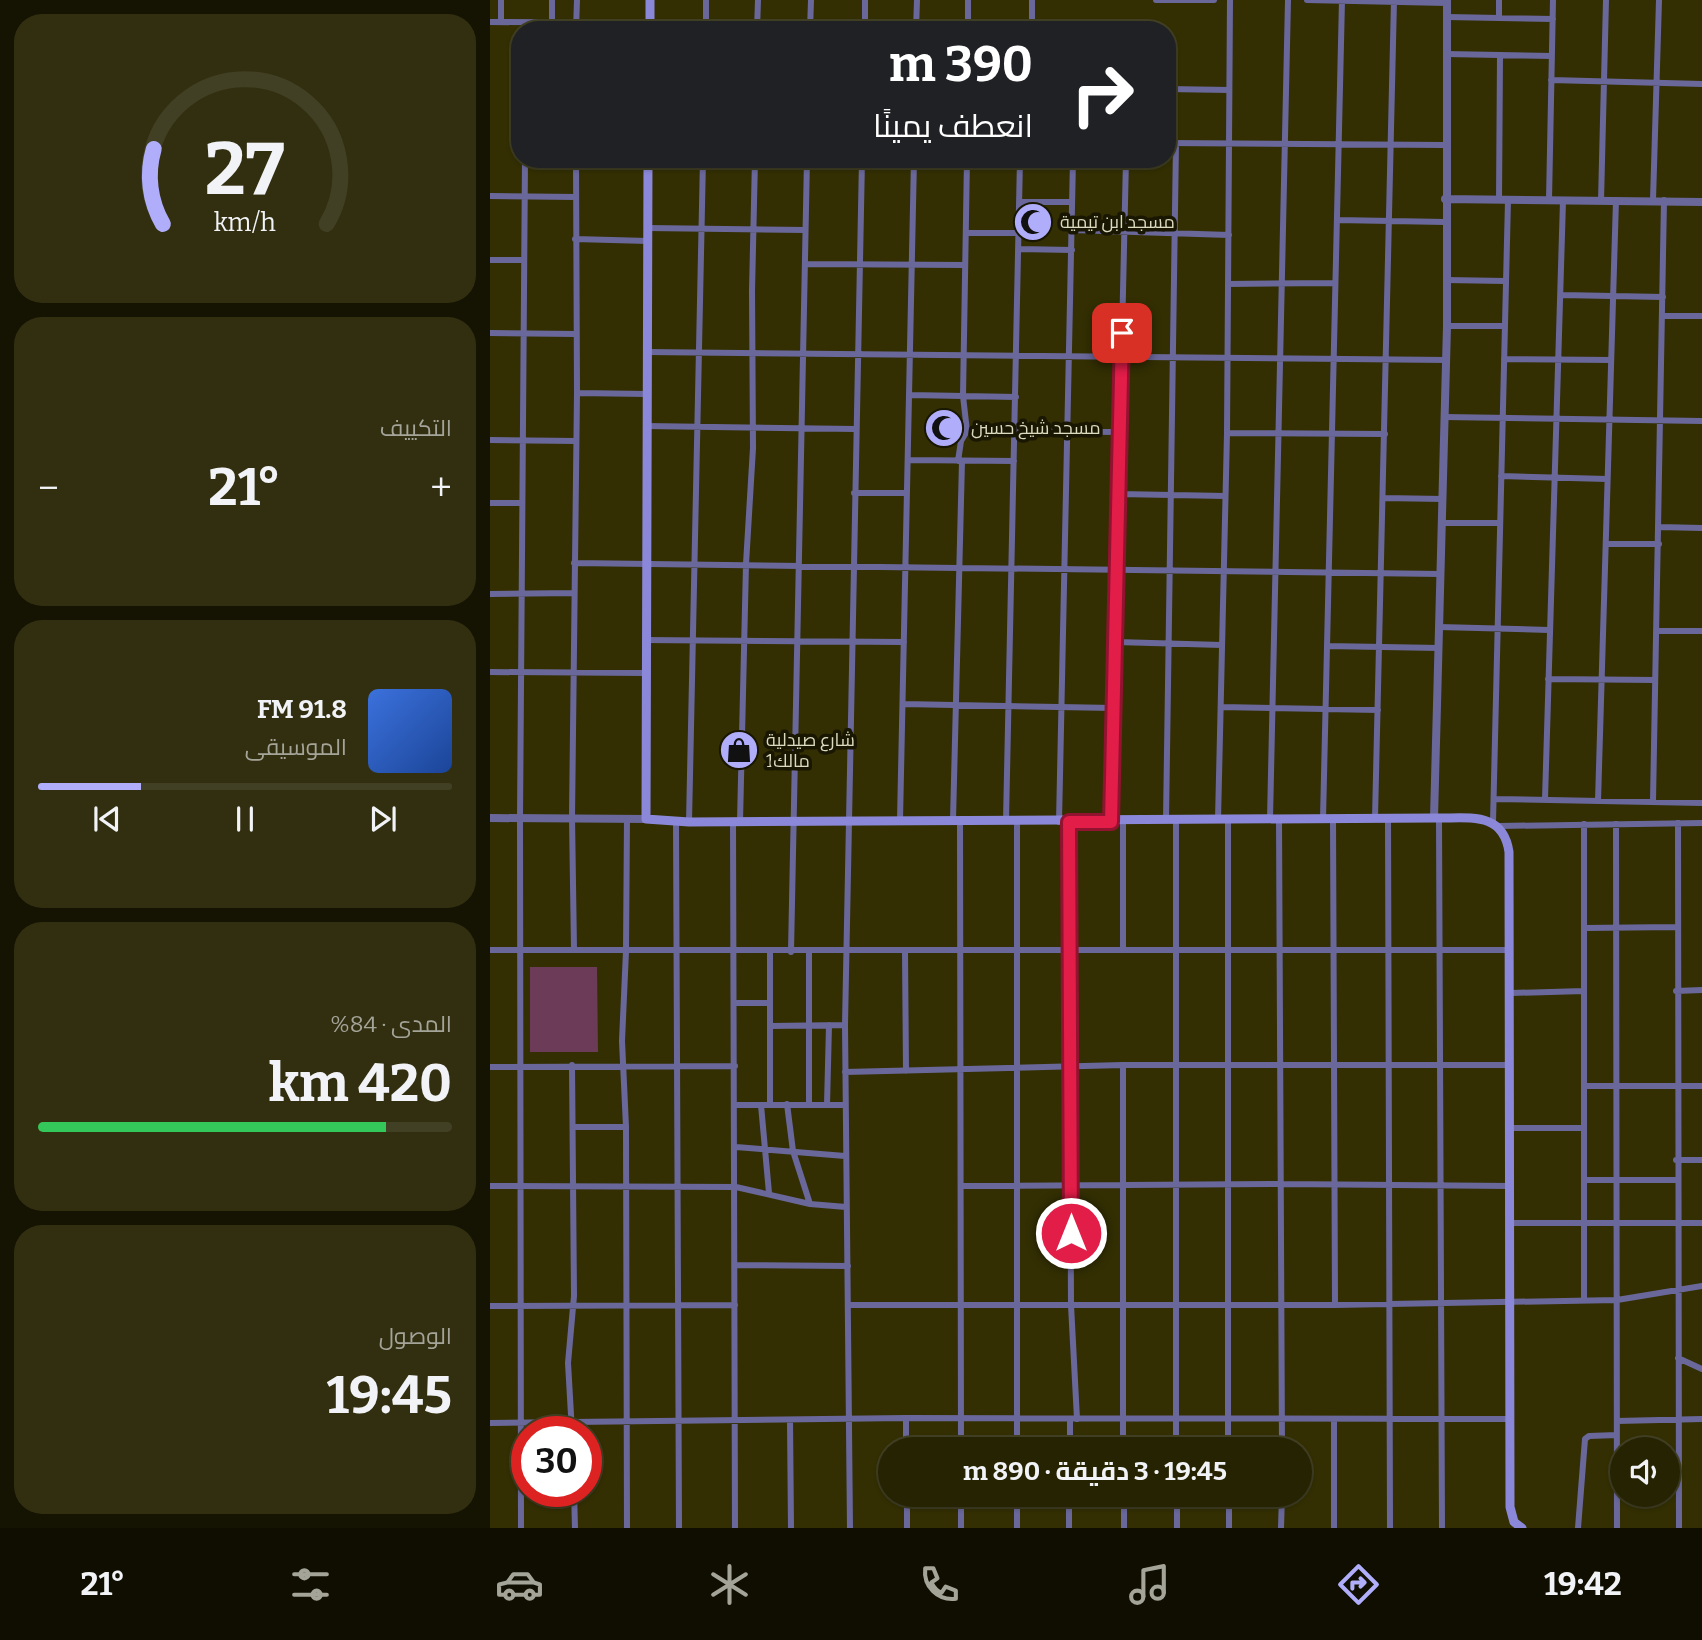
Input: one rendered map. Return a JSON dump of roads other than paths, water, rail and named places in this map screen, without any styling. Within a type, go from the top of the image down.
[{"type":"main road","points":[[650,0],[650,21]]},
{"type":"main road","points":[[648,168],[646,819],[689,822],[1123,822],[1437,818],[1496,824],[1505,833],[1509,852],[1511,950],[1511,1516],[1522,1528]]},
{"type":"street","points":[[501,0],[501,22]]},
{"type":"street","points":[[552,0],[552,21]]},
{"type":"street","points":[[576,21],[578,0]]},
{"type":"street","points":[[706,0],[706,21]]},
{"type":"street","points":[[757,21],[758,0]]},
{"type":"street","points":[[810,21],[811,0]]},
{"type":"street","points":[[865,0],[865,21]]},
{"type":"street","points":[[916,21],[917,0]]},
{"type":"street","points":[[968,0],[968,21]]},
{"type":"street","points":[[1032,0],[1032,21]]},
{"type":"street","points":[[1156,0],[1214,0]]},
{"type":"street","points":[[1228,1437],[1230,949],[1223,820],[1221,707],[1228,360],[1230,0]]},
{"type":"street","points":[[1282,1437],[1282,950],[1275,819],[1273,709],[1288,0]]},
{"type":"street","points":[[1307,0],[1447,1],[1444,145],[1447,326],[1437,818],[1442,1066],[1442,1528]]},
{"type":"street","points":[[1323,819],[1342,0]]},
{"type":"street","points":[[1499,0],[1499,18]]},
{"type":"street","points":[[1549,200],[1553,0]]},
{"type":"street","points":[[1601,201],[1606,0]]},
{"type":"street","points":[[1653,200],[1659,0]]},
{"type":"street","points":[[1375,818],[1394,1]]},
{"type":"street","points":[[1447,17],[1553,19]]},
{"type":"street","points":[[490,22],[511,24]]},
{"type":"street","points":[[1446,54],[1552,56]]},
{"type":"street","points":[[1500,55],[1506,281],[1496,629],[1496,824],[1699,823],[1702,815]]},
{"type":"street","points":[[1551,80],[1702,84]]},
{"type":"street","points":[[1176,89],[1229,90]]},
{"type":"street","points":[[1176,1437],[1175,950],[1169,643],[1177,235],[1176,144],[1284,142],[1444,145]]},
{"type":"street","points":[[522,1416],[520,818],[525,168]]},
{"type":"street","points":[[574,950],[572,817],[577,393],[576,168]]},
{"type":"street","points":[[689,822],[703,168]]},
{"type":"street","points":[[735,1528],[734,952],[736,822],[753,427],[755,168]]},
{"type":"street","points":[[791,952],[807,168]]},
{"type":"street","points":[[850,1528],[845,951],[862,168]]},
{"type":"street","points":[[900,820],[914,168]]},
{"type":"street","points":[[961,1437],[962,1068],[956,705],[960,461],[961,441],[968,429],[963,396],[967,168]]},
{"type":"street","points":[[1006,821],[1020,168]]},
{"type":"street","points":[[1059,822],[1073,168]]},
{"type":"street","points":[[1111,822],[1126,168]]},
{"type":"street","points":[[490,196],[576,197]]},
{"type":"street","points":[[1445,200],[1702,202]]},
{"type":"street","points":[[1598,801],[1616,200]]},
{"type":"street","points":[[1545,799],[1563,201]]},
{"type":"street","points":[[1653,801],[1664,201]]},
{"type":"street","points":[[1019,202],[1072,202]]},
{"type":"street","points":[[1337,220],[1445,222]]},
{"type":"street","points":[[648,228],[805,230]]},
{"type":"street","points":[[1073,230],[1229,235]]},
{"type":"street","points":[[966,233],[1020,233]]},
{"type":"street","points":[[575,239],[648,241]]},
{"type":"street","points":[[1020,249],[1072,250]]},
{"type":"street","points":[[490,260],[524,260]]},
{"type":"street","points":[[804,264],[965,265]]},
{"type":"street","points":[[1446,280],[1506,281]]},
{"type":"street","points":[[1228,284],[1334,283]]},
{"type":"street","points":[[1560,295],[1663,298]]},
{"type":"street","points":[[1663,316],[1702,316]]},
{"type":"street","points":[[1447,326],[1504,326]]},
{"type":"street","points":[[490,333],[576,334]]},
{"type":"street","points":[[646,352],[1228,360],[1446,360]]},
{"type":"street","points":[[1504,359],[1611,360]]},
{"type":"street","points":[[577,393],[646,394]]},
{"type":"street","points":[[910,395],[1016,397]]},
{"type":"street","points":[[1445,417],[1702,421]]},
{"type":"street","points":[[646,426],[855,429]]},
{"type":"street","points":[[1015,431],[1120,432]]},
{"type":"street","points":[[1227,433],[1385,434]]},
{"type":"street","points":[[490,440],[576,441]]},
{"type":"street","points":[[909,460],[1014,461]]},
{"type":"street","points":[[1501,476],[1607,479]]},
{"type":"street","points":[[854,493],[907,493]]},
{"type":"street","points":[[1119,494],[1225,496]]},
{"type":"street","points":[[1383,498],[1443,499]]},
{"type":"street","points":[[490,503],[522,503]]},
{"type":"street","points":[[1443,523],[1499,523]]},
{"type":"street","points":[[1659,527],[1702,528]]},
{"type":"street","points":[[1606,544],[1659,544]]},
{"type":"street","points":[[573,563],[1441,573]]},
{"type":"street","points":[[490,594],[573,593]]},
{"type":"street","points":[[1439,627],[1549,630]]},
{"type":"street","points":[[1657,631],[1702,631]]},
{"type":"street","points":[[645,640],[904,642]]},
{"type":"street","points":[[1116,642],[1222,645]]},
{"type":"street","points":[[1327,646],[1439,648]]},
{"type":"street","points":[[490,672],[645,673]]},
{"type":"street","points":[[1548,679],[1655,680]]},
{"type":"street","points":[[903,704],[1114,708]]},
{"type":"street","points":[[1221,707],[1377,710]]},
{"type":"street","points":[[1494,799],[1626,804],[1653,801],[1702,803]]},
{"type":"street","points":[[490,818],[646,819]]},
{"type":"street","points":[[627,818],[622,1041],[626,1127],[627,1528]]},
{"type":"street","points":[[1388,818],[1390,1528]]},
{"type":"street","points":[[1333,819],[1335,1305]]},
{"type":"street","points":[[676,821],[679,951],[679,1528]]},
{"type":"street","points":[[1017,822],[1017,1437]]},
{"type":"street","points":[[1069,822],[1074,1419],[1072,1437]]},
{"type":"street","points":[[1123,822],[1123,950]]},
{"type":"street","points":[[1678,823],[1678,1528]]},
{"type":"street","points":[[1584,824],[1584,1300]]},
{"type":"street","points":[[1616,824],[1618,1528]]},
{"type":"street","points":[[1584,928],[1676,927]]},
{"type":"street","points":[[490,950],[1511,950]]},
{"type":"street","points":[[905,951],[906,1071]]},
{"type":"street","points":[[770,952],[771,1104]]},
{"type":"street","points":[[808,952],[809,1104]]},
{"type":"street","points":[[1676,991],[1702,990]]},
{"type":"street","points":[[1511,993],[1584,991]]},
{"type":"street","points":[[735,1003],[770,1003]]},
{"type":"street","points":[[827,1105],[829,1025]]},
{"type":"street","points":[[770,1026],[845,1025]]},
{"type":"street","points":[[572,1065],[573,1306],[568,1363],[572,1416]]},
{"type":"street","points":[[845,1072],[1123,1065],[1510,1065]]},
{"type":"street","points":[[1123,1065],[1124,1437]]},
{"type":"street","points":[[490,1067],[735,1066]]},
{"type":"street","points":[[1584,1086],[1702,1086]]},
{"type":"street","points":[[787,1104],[793,1151],[810,1204]]},
{"type":"street","points":[[736,1105],[845,1105]]},
{"type":"street","points":[[761,1105],[769,1193]]},
{"type":"street","points":[[573,1126],[626,1127]]},
{"type":"street","points":[[1510,1128],[1584,1128]]},
{"type":"street","points":[[736,1147],[845,1156]]},
{"type":"street","points":[[1676,1160],[1702,1160]]},
{"type":"street","points":[[1584,1180],[1676,1180]]},
{"type":"street","points":[[490,1186],[736,1186],[810,1204],[846,1207]]},
{"type":"street","points":[[962,1186],[1510,1186]]},
{"type":"street","points":[[1509,1223],[1702,1223]]},
{"type":"street","points":[[736,1265],[848,1266]]},
{"type":"street","points":[[848,1305],[1335,1305],[1617,1300],[1702,1286]]},
{"type":"street","points":[[490,1306],[735,1305]]},
{"type":"street","points":[[1678,1358],[1702,1369]]},
{"type":"street","points":[[602,1421],[906,1418],[1228,1421],[1510,1419]]},
{"type":"street","points":[[906,1418],[906,1437]]},
{"type":"street","points":[[1617,1421],[1702,1419]]},
{"type":"street","points":[[790,1420],[791,1528]]},
{"type":"street","points":[[1334,1528],[1335,1420]]},
{"type":"street","points":[[490,1423],[511,1423]]},
{"type":"street","points":[[1578,1528],[1585,1439],[1617,1435]]},
{"type":"street","points":[[521,1507],[521,1528]]},
{"type":"street","points":[[574,1507],[575,1528]]},
{"type":"street","points":[[907,1507],[907,1528]]},
{"type":"street","points":[[961,1507],[961,1528]]},
{"type":"street","points":[[1017,1507],[1017,1528]]},
{"type":"street","points":[[1069,1507],[1069,1528]]},
{"type":"street","points":[[1124,1507],[1124,1528]]},
{"type":"street","points":[[1177,1507],[1177,1528]]},
{"type":"street","points":[[1229,1507],[1229,1528]]},
{"type":"street","points":[[1281,1528],[1282,1507]]},
{"type":"place","name":"مسجد ابن تيمية","points":[[1033,222]]},
{"type":"place","name":"مسجد شيخ حسين","points":[[944,428]]},
{"type":"place","name":"شارع صيدلية مالك1","points":[[739,750]]}]
